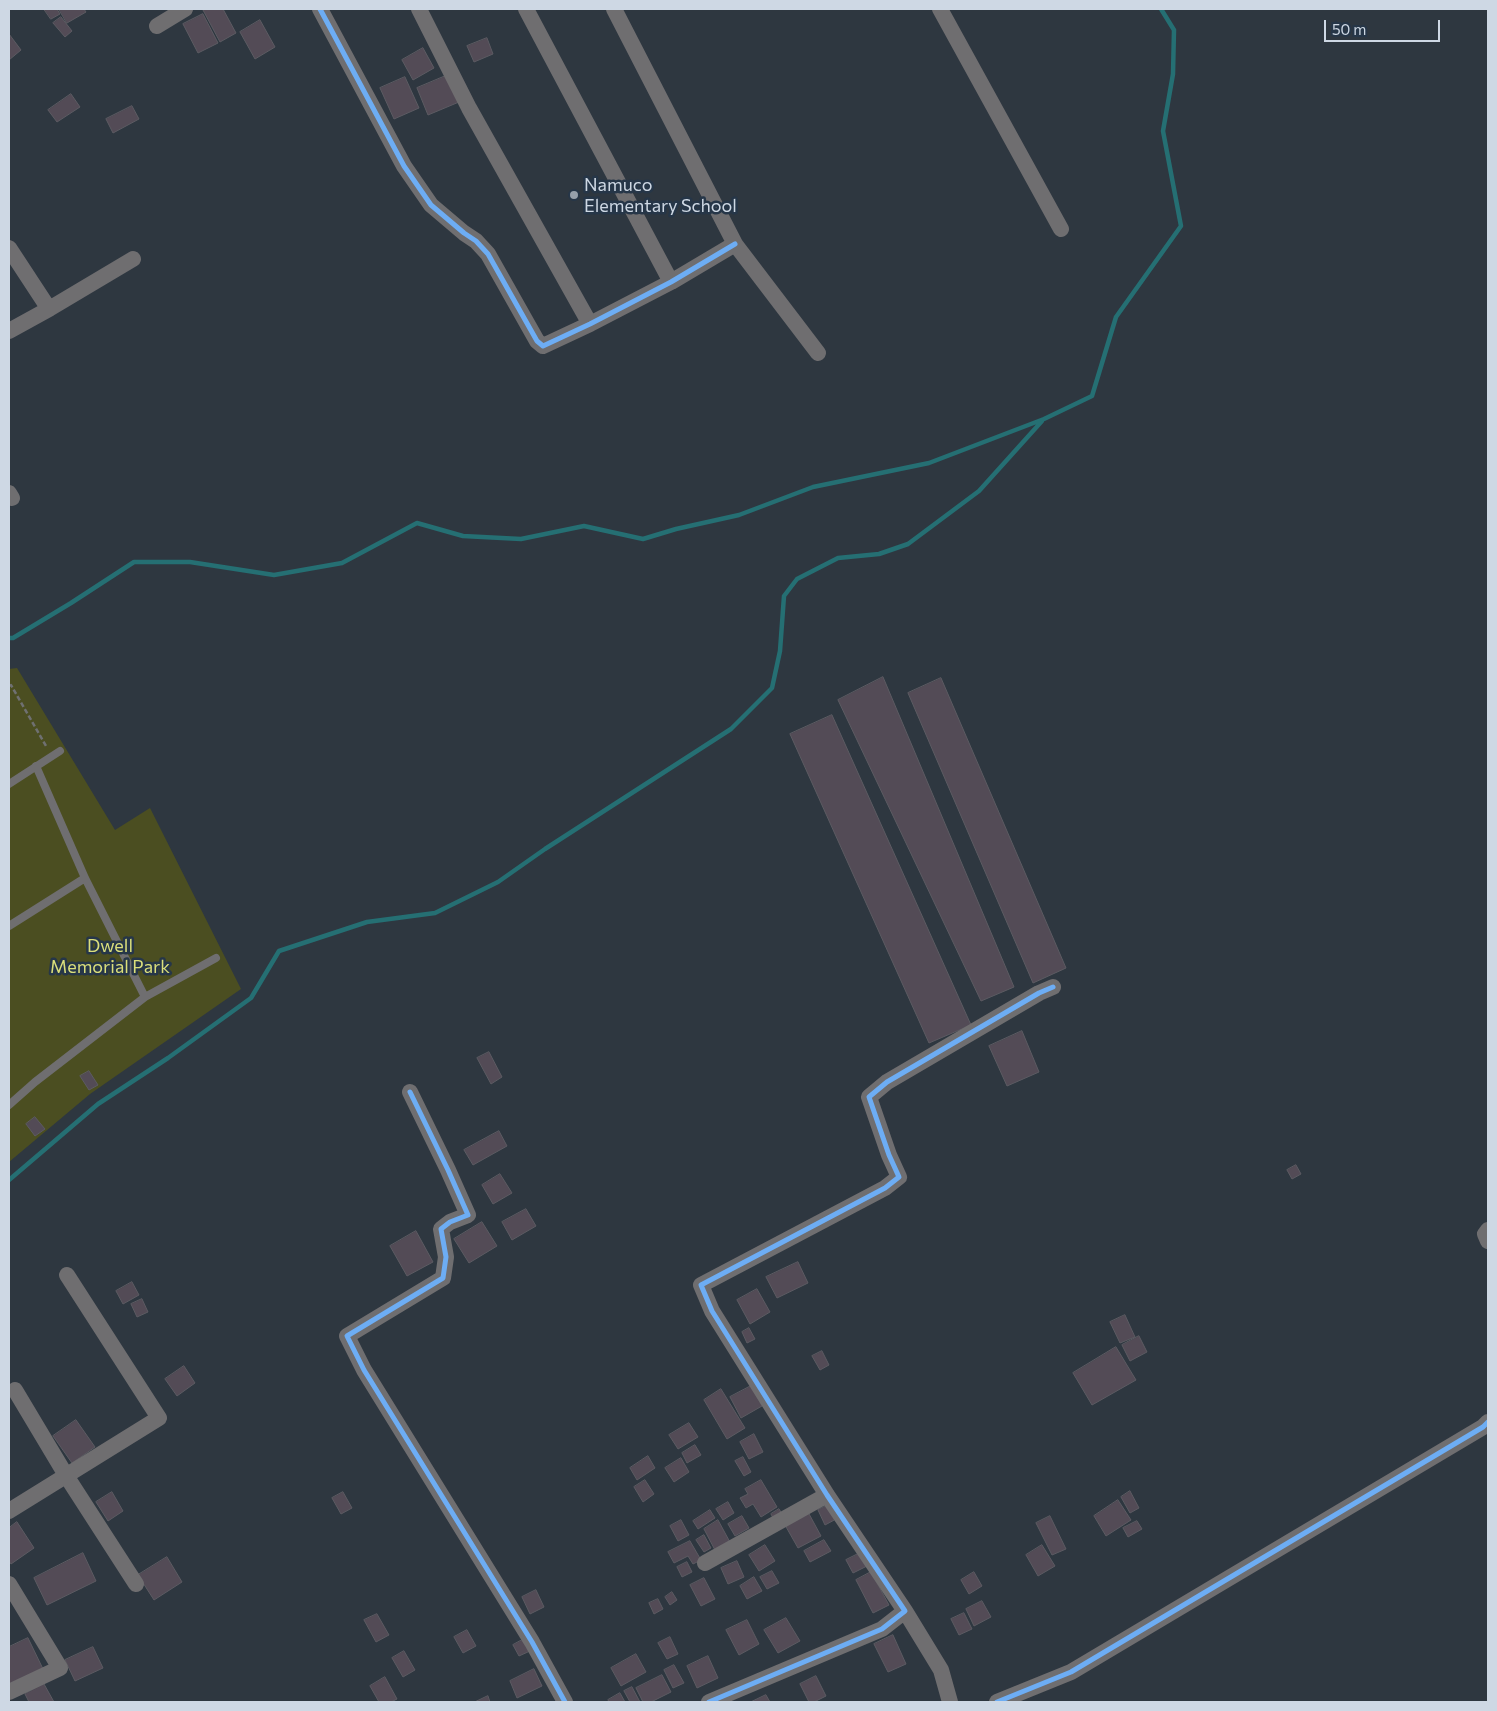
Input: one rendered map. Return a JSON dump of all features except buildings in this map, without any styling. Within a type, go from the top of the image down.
[{"type":"street","points":[[158,26],[185,9]]},
{"type":"street","points":[[320,9],[404,166],[431,204],[476,241],[488,254],[537,341],[543,346],[671,282],[735,244]]},
{"type":"street","points":[[419,9],[469,108],[590,324]]},
{"type":"street","points":[[526,9],[671,282]]},
{"type":"street","points":[[614,9],[735,244],[818,353]]},
{"type":"street","points":[[940,9],[1061,230]]},
{"type":"street","points":[[9,248],[48,309]]},
{"type":"street","points":[[9,331],[133,259]]},
{"type":"street","points":[[950,1702],[941,1670],[905,1610],[827,1495],[712,1311],[701,1285],[885,1188],[899,1177],[889,1155],[869,1098],[886,1082],[1039,993],[1053,987]]},
{"type":"street","points":[[410,1092],[468,1215],[450,1222],[441,1229],[446,1257],[443,1278],[347,1336],[364,1370],[532,1642],[565,1702]]},
{"type":"street","points":[[1488,1230],[1485,1234],[1488,1240]]},
{"type":"street","points":[[9,1511],[67,1477],[159,1418],[67,1275]]},
{"type":"street","points":[[15,1390],[67,1477],[136,1584]]},
{"type":"street","points":[[997,1702],[1071,1672],[1488,1422]]},
{"type":"street","points":[[705,1563],[827,1495]]},
{"type":"street","points":[[9,1584],[60,1668],[9,1692]]},
{"type":"street","points":[[709,1702],[882,1629],[905,1610]]},
{"type":"lane","points":[[9,784],[60,751]]},
{"type":"lane","points":[[36,766],[85,878],[144,997]]},
{"type":"lane","points":[[9,926],[85,878]]},
{"type":"lane","points":[[9,1105],[35,1082],[144,997],[216,958]]},
{"type":"path","points":[[9,686],[52,756]]},
{"type":"green space","name":"Dwell Memorial Park","points":[[17,668],[115,830],[150,808],[241,989],[90,1094],[9,1162],[9,669]]},
{"type":"waterway","points":[[9,638],[13,638],[71,603],[134,562],[190,562],[274,575],[342,563],[417,523],[463,536],[521,539],[584,526],[643,539],[676,529],[739,515],[813,487],[929,463],[1044,419],[1092,396],[1116,317],[1181,226],[1163,131],[1173,74],[1174,30],[1161,9]]},
{"type":"waterway","points":[[9,1180],[98,1104],[168,1058],[251,998],[279,951],[367,922],[435,913],[498,882],[545,849],[731,729],[772,688],[780,651],[784,596],[797,579],[838,558],[879,554],[908,544],[979,491],[1042,421]]},
{"type":"cycle path","points":[[320,9],[404,166],[431,205],[476,241],[488,254],[537,341],[543,346],[671,282],[735,244]]},
{"type":"cycle path","points":[[709,1702],[882,1629],[905,1611],[827,1495],[712,1311],[701,1285],[885,1188],[899,1177],[889,1155],[869,1097],[887,1082],[1039,993],[1053,987]]},
{"type":"cycle path","points":[[410,1092],[468,1215],[450,1222],[441,1229],[446,1257],[443,1278],[347,1336],[364,1370],[532,1642],[565,1702]]},
{"type":"cycle path","points":[[997,1702],[1071,1672],[1483,1427],[1488,1422]]},
{"type":"place","name":"Namuco Elementary School","points":[[574,195]]}]
